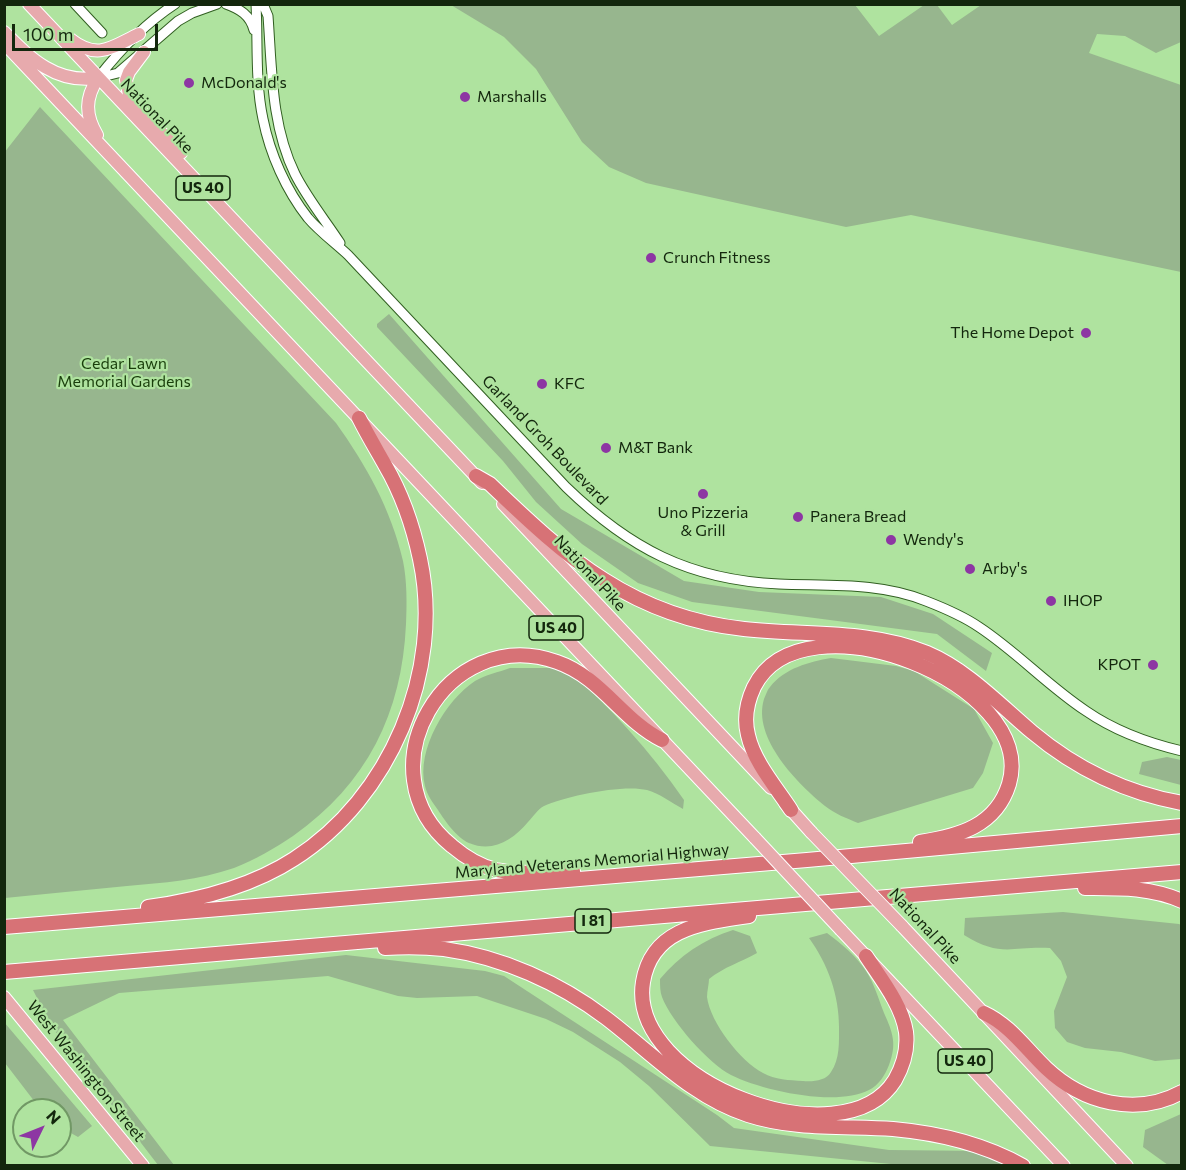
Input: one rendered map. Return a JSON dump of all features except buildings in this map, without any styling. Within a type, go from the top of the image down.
[{"type":"highway","points":[[4,926],[163,905],[214,894],[257,879],[293,860],[322,839],[348,814],[372,785],[392,752],[416,688],[423,648],[425,604],[421,561],[413,530],[400,494],[359,418]]},
{"type":"highway","points":[[476,476],[490,484],[563,552],[621,591],[648,604],[673,615],[742,629],[877,639],[928,654],[972,681],[1035,734],[1082,767],[1137,791],[1182,803]]},
{"type":"highway","points":[[791,810],[753,752],[748,735],[747,705],[759,677],[771,665],[786,655],[806,649],[836,647],[874,650],[922,665],[963,691],[987,713],[1001,731],[1008,748],[1011,763],[1006,793],[989,818],[976,826],[960,834],[938,839],[807,860]]},
{"type":"highway","points":[[662,740],[645,732],[597,685],[558,662],[516,655],[478,664],[446,686],[422,721],[413,759],[414,779],[418,796],[436,831],[463,855],[495,870],[518,872],[710,868]]},
{"type":"highway","name":"Maryland Veterans Memorial Highway","points":[[4,926],[807,860],[1182,826]]},
{"type":"highway","name":"I 81","points":[[4,972],[1182,872]]},
{"type":"highway","points":[[969,890],[1125,888],[1164,893],[1182,901]]},
{"type":"highway","points":[[858,898],[687,928],[670,937],[650,959],[642,993],[643,1007],[651,1029],[667,1052],[707,1082],[754,1104],[784,1111],[816,1114],[841,1113],[879,1098],[899,1072],[906,1053],[903,1019],[867,956]]},
{"type":"highway","points":[[278,949],[411,947],[444,950],[479,957],[544,980],[576,998],[605,1017],[700,1093],[750,1116],[781,1123],[893,1129],[949,1138],[977,1145],[1023,1166]]},
{"type":"highway","points":[[984,1013],[999,1020],[1048,1070],[1084,1095],[1122,1105],[1142,1105],[1160,1102],[1182,1092]]},
{"type":"main road","name":"National Pike","points":[[29,4],[1127,1166]]},
{"type":"main road","points":[[44,20],[80,47],[89,51],[107,50],[139,34]]},
{"type":"main road","points":[[4,32],[33,61],[47,69],[83,80],[98,78]]},
{"type":"main road","name":"US 40","points":[[4,43],[1064,1166]]},
{"type":"main road","points":[[144,52],[129,72],[126,80],[130,99],[302,283],[307,298]]},
{"type":"main road","points":[[98,78],[87,102],[88,116],[108,153]]},
{"type":"main road","name":"West Washington Street","points":[[6,999],[142,1166]]},
{"type":"street","points":[[75,4],[102,33]]},
{"type":"street","points":[[98,78],[139,34],[175,4]]},
{"type":"street","points":[[98,78],[118,73],[178,21],[217,4]]},
{"type":"street","points":[[226,4],[247,16],[252,22],[256,37]]},
{"type":"street","name":"Garland Groh Boulevard","points":[[256,4],[262,118],[283,178],[296,201],[310,220],[348,255],[566,487],[601,519],[633,542],[680,565],[707,573],[776,584],[867,587],[924,600],[977,626],[1087,712],[1131,736],[1155,745],[1182,751]]},
{"type":"street","name":"Garland Groh Boulevard","points":[[263,4],[268,16],[277,120],[284,146],[307,194],[348,255]]},
{"type":"green space","points":[[451,5],[855,5],[879,36],[924,5],[937,5],[952,25],[981,5],[1181,5],[1181,42],[1156,53],[1125,36],[1097,34],[1089,53],[1181,85],[1181,272],[911,215],[846,227],[646,183],[609,167],[582,142],[536,69],[504,37]]},
{"type":"green space","name":"Cedar Lawn Memorial Gardens","points":[[40,107],[336,423],[367,471],[392,523],[403,561],[406,624],[397,687],[376,744],[360,770],[341,793],[319,816],[293,836],[250,861],[208,875],[167,882],[5,898],[4,153]]},
{"type":"green space","points":[[389,314],[561,509],[684,581],[759,592],[881,597],[933,614],[992,653],[986,671],[937,634],[692,602],[638,583],[582,544],[536,502],[503,461],[377,327],[377,324]]},
{"type":"green space","points":[[831,658],[896,666],[914,671],[974,709],[993,743],[983,773],[973,788],[858,823],[841,816],[814,797],[780,759],[765,729],[762,714],[764,699],[776,680],[798,667]]},
{"type":"green space","points":[[510,668],[565,668],[598,698],[643,747],[684,800],[683,809],[647,790],[610,790],[580,795],[544,806],[516,834],[502,843],[478,846],[460,837],[444,819],[426,789],[423,772],[429,742],[444,713],[464,689],[479,679]]},
{"type":"green space","points":[[1167,757],[1181,760],[1181,785],[1139,774],[1142,762]]},
{"type":"green space","points":[[1063,912],[1181,925],[1181,1059],[1155,1061],[1121,1052],[1085,1048],[1067,1042],[1055,1028],[1054,1011],[1067,977],[1061,961],[1050,948],[997,949],[964,935],[965,918]]},
{"type":"green space","points":[[733,930],[750,936],[757,953],[709,979],[707,997],[714,1018],[736,1051],[754,1068],[772,1077],[810,1081],[829,1075],[836,1062],[838,1050],[837,1003],[827,969],[809,938],[827,933],[848,950],[866,971],[890,1027],[893,1039],[891,1058],[886,1072],[876,1085],[855,1095],[820,1097],[800,1095],[762,1086],[731,1075],[702,1052],[673,1018],[661,995],[660,979],[693,949]]},
{"type":"green space","points":[[346,955],[485,971],[504,976],[734,1128],[889,1150],[983,1151],[1010,1165],[901,1165],[710,1146],[649,1086],[620,1062],[573,1032],[546,1019],[477,996],[417,998],[398,996],[328,976],[119,993],[63,1020],[174,1165],[158,1165],[51,1026],[33,990]]},
{"type":"green space","points":[[4,1022],[68,1098],[32,1098],[5,1063]]},
{"type":"green space","points":[[72,1102],[92,1126],[78,1137],[72,1134]]},
{"type":"green space","points":[[1181,1114],[1181,1165],[1168,1165],[1143,1147],[1145,1130]]},
{"type":"place","name":"McDonald's","points":[[189,83]]},
{"type":"place","name":"Marshalls","points":[[465,97]]},
{"type":"place","name":"Crunch Fitness","points":[[651,258]]},
{"type":"place","name":"The Home Depot","points":[[1086,333]]},
{"type":"place","name":"KFC","points":[[542,384]]},
{"type":"place","name":"M&T Bank","points":[[606,448]]},
{"type":"place","name":"Uno Pizzeria & Grill","points":[[703,494]]},
{"type":"place","name":"Panera Bread","points":[[798,517]]},
{"type":"place","name":"Wendy's","points":[[891,540]]},
{"type":"place","name":"Arby's","points":[[970,569]]},
{"type":"place","name":"IHOP","points":[[1051,601]]},
{"type":"place","name":"KPOT","points":[[1153,665]]}]
